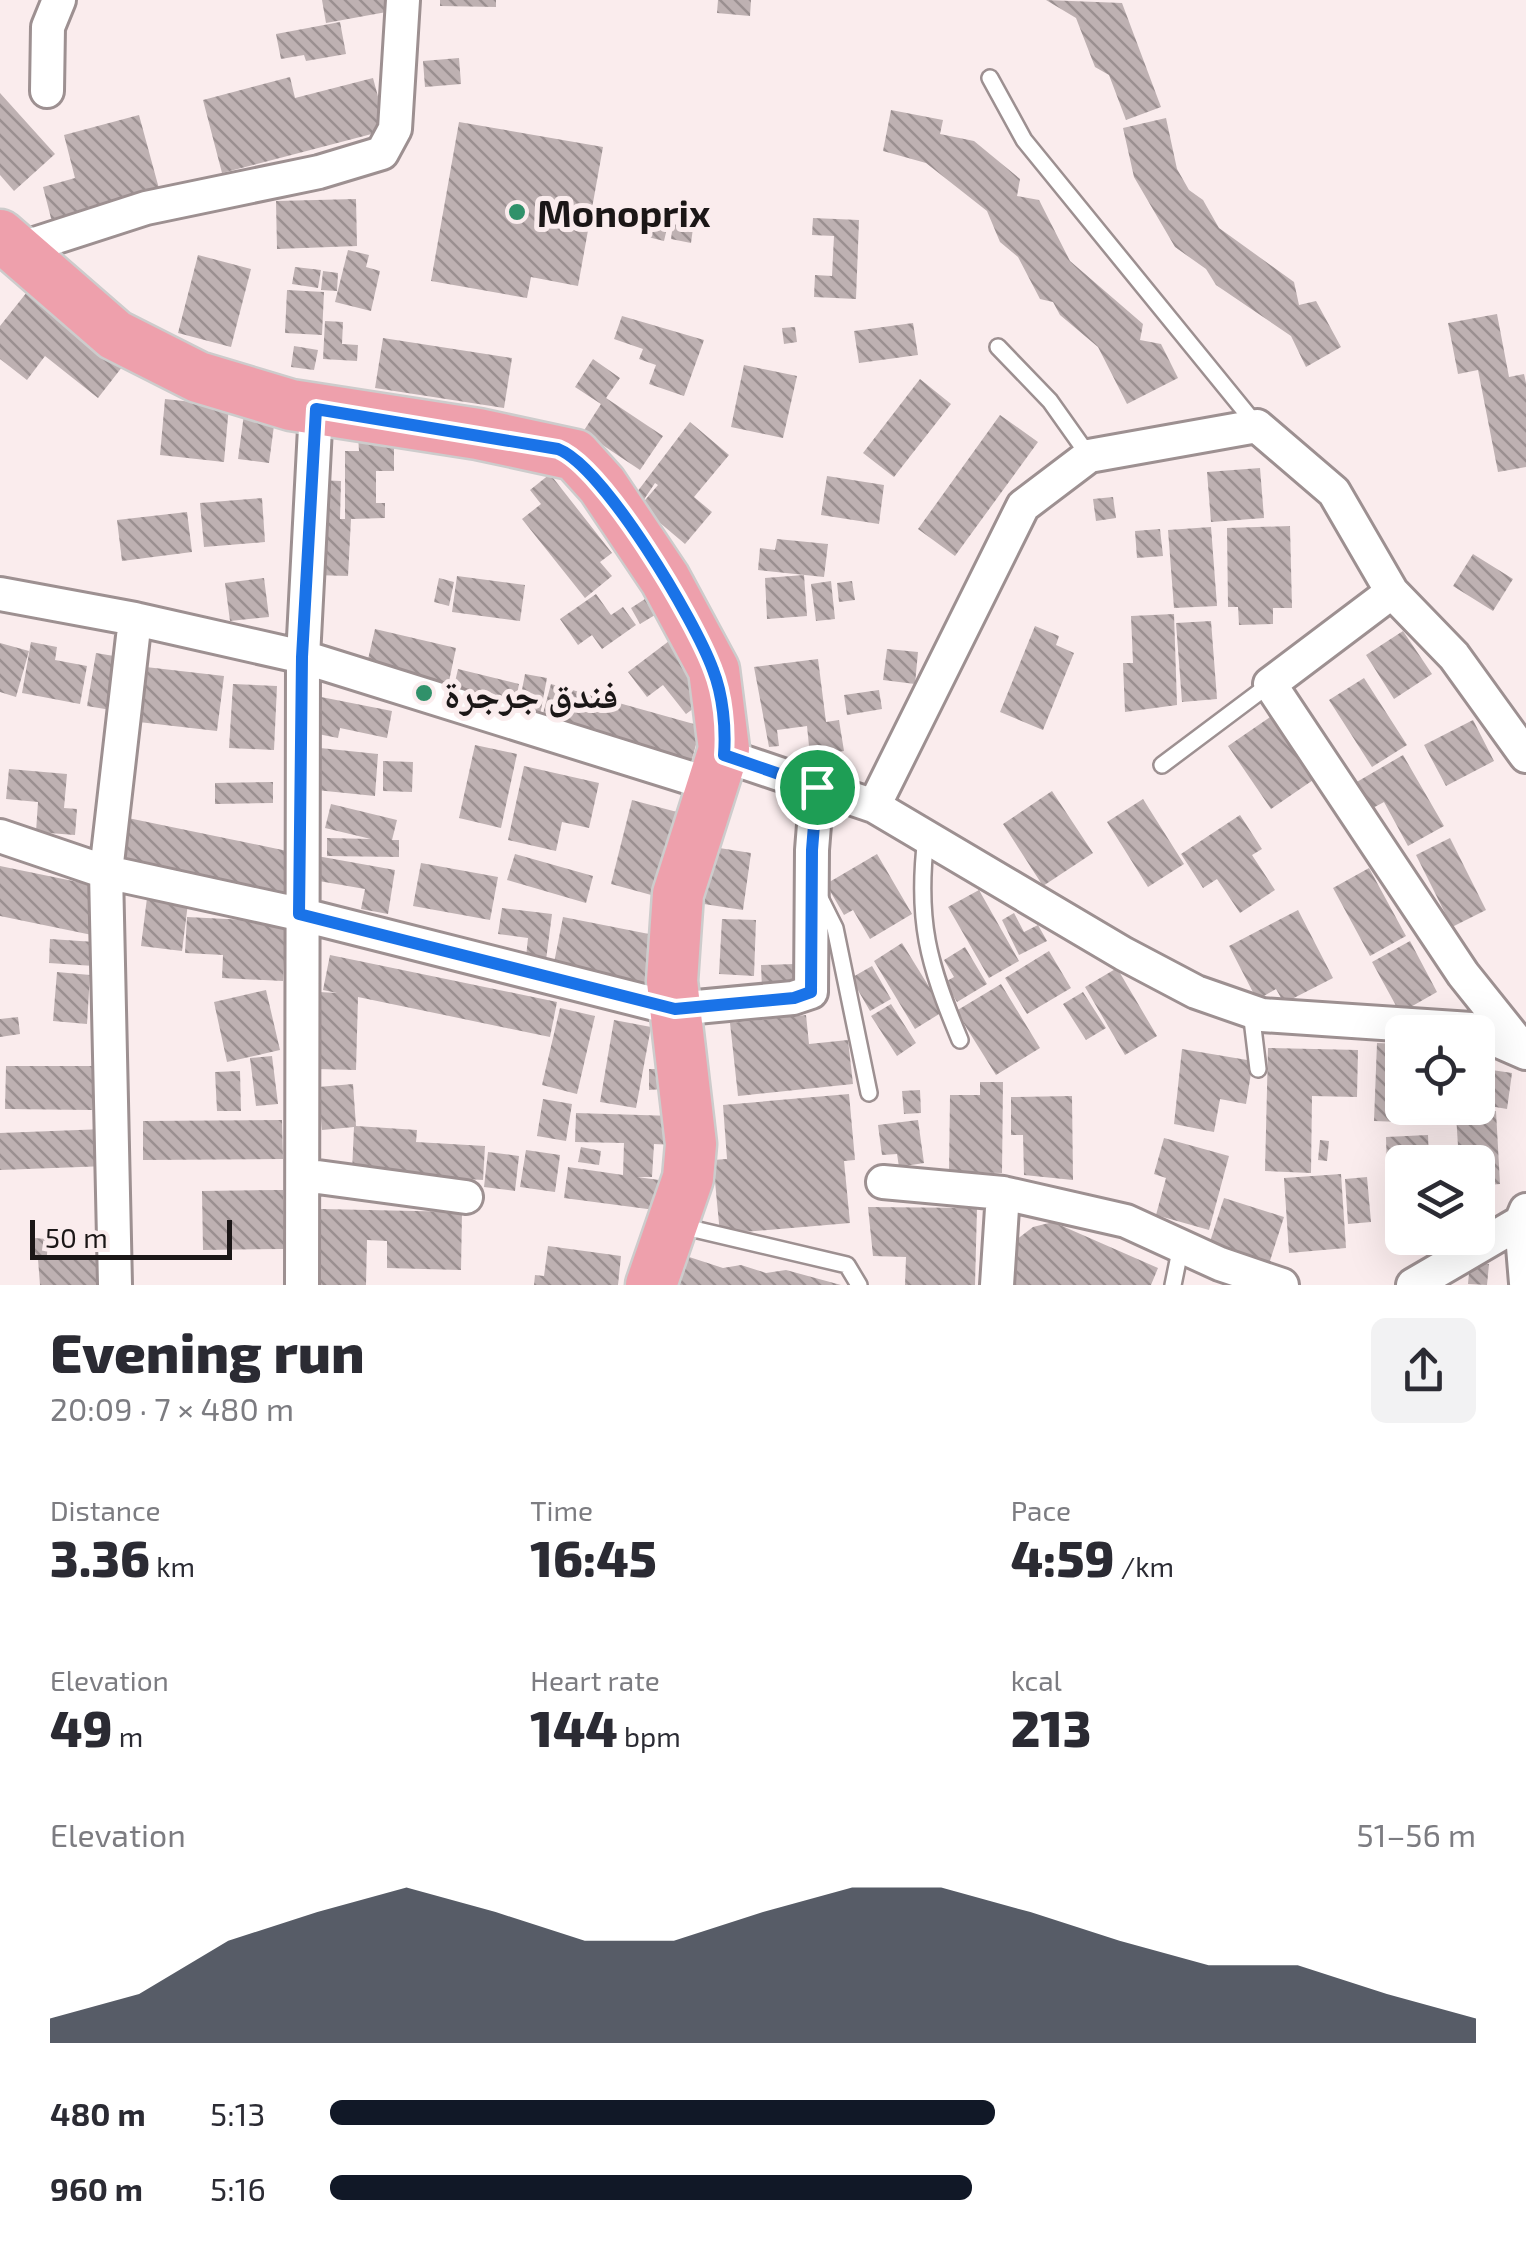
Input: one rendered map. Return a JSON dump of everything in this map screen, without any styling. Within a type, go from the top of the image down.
[{"type":"main road","points":[[8,243],[115,335],[154,358],[238,390],[316,409],[478,434],[575,456],[602,485],[666,579],[714,670],[720,771],[678,894],[672,938],[675,1009],[691,1144],[688,1178],[651,1285]]},
{"type":"street","points":[[47,91],[48,27],[59,0]]},
{"type":"street","points":[[8,243],[382,154],[395,129],[403,0]]},
{"type":"street","points":[[302,1285],[302,657],[316,409]]},
{"type":"street","points":[[874,806],[1023,506],[1089,456],[1258,426],[1334,492],[1392,592],[1454,656],[1526,756]]},
{"type":"street","points":[[1392,592],[1270,684],[1463,974],[1526,1053]]},
{"type":"street","points":[[0,594],[135,619],[302,657],[720,771],[817,787],[874,806],[1124,954],[1196,992],[1251,1011],[1308,1020],[1471,1029],[1526,1053]]},
{"type":"street","points":[[115,1285],[106,872],[135,619]]},
{"type":"street","points":[[0,836],[106,872],[299,914],[675,1009],[794,998],[811,992],[817,787]]},
{"type":"street","points":[[303,1175],[466,1196]]},
{"type":"street","points":[[883,1182],[1003,1194],[1126,1222],[1282,1285]]},
{"type":"street","points":[[997,1285],[1003,1194]]},
{"type":"street","points":[[1413,1285],[1451,1274],[1524,1216]]},
{"type":"street","points":[[1524,1216],[1526,1283]]},
{"type":"lane","points":[[990,78],[1024,140],[1258,426]]},
{"type":"lane","points":[[998,346],[1050,401],[1089,456]]},
{"type":"lane","points":[[1162,765],[1270,684]]},
{"type":"lane","points":[[926,838],[919,896],[924,935],[960,1040]]},
{"type":"lane","points":[[812,881],[835,928],[869,1093]]},
{"type":"lane","points":[[1251,1011],[1258,1068]]},
{"type":"lane","points":[[672,1224],[846,1265],[859,1285]]},
{"type":"lane","points":[[1173,1285],[1181,1246]]},
{"type":"building","points":[[322,0],[390,0],[392,11],[326,23]]},
{"type":"building","points":[[440,0],[496,0],[496,7],[440,6]]},
{"type":"building","points":[[718,0],[751,0],[750,16],[717,13]]},
{"type":"building","points":[[1046,0],[1122,3],[1161,107],[1126,120],[1109,75],[1095,67],[1076,18]]},
{"type":"building","points":[[340,22],[346,54],[306,61],[304,55],[281,59],[276,34]]},
{"type":"building","points":[[459,58],[461,84],[425,87],[423,61]]},
{"type":"building","points":[[290,77],[295,98],[373,78],[387,130],[222,173],[203,100]]},
{"type":"building","points":[[0,93],[55,154],[14,191],[0,175]]},
{"type":"building","points":[[891,110],[943,120],[940,134],[974,141],[1020,179],[1017,196],[1039,200],[1070,261],[1143,324],[1140,340],[1161,344],[1178,378],[1127,404],[1098,347],[1060,315],[1053,302],[1040,299],[1018,257],[1000,242],[987,211],[926,163],[883,151]]},
{"type":"building","points":[[139,115],[161,196],[53,226],[43,187],[75,178],[64,135]]},
{"type":"building","points":[[1166,118],[1177,169],[1189,190],[1203,200],[1219,228],[1294,282],[1299,305],[1316,301],[1341,347],[1306,367],[1291,336],[1216,285],[1206,269],[1175,247],[1134,177],[1123,128]]},
{"type":"building","name":"Monoprix","points":[[459,122],[603,147],[578,286],[531,277],[527,298],[431,281]]},
{"type":"building","points":[[356,199],[357,246],[277,249],[276,201]]},
{"type":"building","points":[[813,218],[859,220],[856,299],[814,297],[815,275],[832,276],[834,236],[812,235]]},
{"type":"building","points":[[648,220],[668,224],[664,241],[644,236]]},
{"type":"building","points":[[673,224],[693,228],[691,243],[671,239]]},
{"type":"building","points":[[348,250],[369,255],[366,267],[380,271],[371,311],[335,302]]},
{"type":"building","points":[[198,255],[251,269],[231,347],[178,333]]},
{"type":"building","points":[[295,267],[321,270],[318,288],[292,284]]},
{"type":"building","points":[[323,271],[338,273],[337,291],[321,290]]},
{"type":"building","points":[[31,287],[126,362],[98,398],[45,356],[27,380],[0,359],[0,326]]},
{"type":"building","points":[[287,290],[324,292],[322,335],[285,333]]},
{"type":"building","points":[[1497,314],[1509,377],[1524,374],[1526,383],[1526,467],[1498,472],[1478,370],[1458,374],[1448,323]]},
{"type":"building","points":[[622,316],[704,340],[684,396],[649,384],[656,365],[639,359],[643,349],[614,339]]},
{"type":"building","points":[[325,321],[343,322],[342,344],[358,345],[357,361],[323,359]]},
{"type":"building","points":[[913,323],[918,355],[859,363],[854,331]]},
{"type":"building","points":[[795,327],[797,342],[784,344],[782,328]]},
{"type":"building","points":[[383,338],[512,358],[504,408],[375,388]]},
{"type":"building","points":[[294,346],[318,350],[314,370],[291,367]]},
{"type":"building","points":[[593,359],[620,378],[606,398],[663,436],[640,470],[583,432],[601,404],[575,387]]},
{"type":"building","points":[[744,365],[797,376],[783,438],[731,427]]},
{"type":"building","points":[[920,379],[951,404],[894,477],[863,453]]},
{"type":"building","points":[[165,399],[229,406],[224,462],[160,455]]},
{"type":"building","points":[[244,414],[275,418],[269,463],[238,459]]},
{"type":"building","points":[[1000,415],[1038,442],[955,556],[918,529]]},
{"type":"building","points":[[690,422],[729,455],[694,497],[712,512],[685,544],[640,506],[658,485],[655,483],[643,501],[634,496]]},
{"type":"building","points":[[358,435],[394,435],[394,471],[376,471],[376,503],[385,503],[385,518],[351,519],[348,576],[314,575],[318,480],[341,481],[340,519],[345,519],[345,451],[359,451]]},
{"type":"building","points":[[1260,468],[1264,518],[1211,522],[1207,472]]},
{"type":"building","points":[[550,474],[612,553],[600,562],[612,576],[585,598],[522,519],[541,504],[530,490]]},
{"type":"building","points":[[827,476],[884,485],[879,524],[821,515]]},
{"type":"building","points":[[1113,497],[1116,518],[1096,521],[1093,499]]},
{"type":"building","points":[[262,498],[265,542],[204,547],[200,503]]},
{"type":"building","points":[[187,512],[192,552],[122,561],[117,520]]},
{"type":"building","points":[[1290,526],[1292,608],[1273,608],[1273,624],[1239,625],[1238,607],[1228,607],[1227,528]]},
{"type":"building","points":[[1211,527],[1217,606],[1174,608],[1168,530]]},
{"type":"building","points":[[1160,529],[1163,556],[1137,558],[1135,531]]},
{"type":"building","points":[[777,539],[828,544],[824,577],[758,570],[760,548],[775,550]]},
{"type":"building","points":[[1473,554],[1513,579],[1493,611],[1453,586]]},
{"type":"building","points":[[804,575],[807,616],[767,619],[765,578]]},
{"type":"building","points":[[457,576],[525,585],[520,621],[452,612]]},
{"type":"building","points":[[264,578],[269,617],[230,621],[225,583]]},
{"type":"building","points":[[439,578],[454,582],[449,606],[434,602]]},
{"type":"building","points":[[831,581],[835,619],[816,621],[811,584]]},
{"type":"building","points":[[852,581],[855,600],[839,602],[837,583]]},
{"type":"building","points":[[596,594],[611,615],[623,607],[636,625],[602,649],[592,635],[578,645],[560,619]]},
{"type":"building","points":[[645,599],[655,615],[640,624],[631,608]]},
{"type":"building","points":[[1174,614],[1177,705],[1125,712],[1123,663],[1133,663],[1131,616]]},
{"type":"building","points":[[1211,621],[1217,699],[1182,702],[1176,623]]},
{"type":"building","points":[[1035,626],[1059,636],[1056,645],[1074,653],[1043,730],[1000,712]]},
{"type":"building","points":[[375,629],[456,648],[448,686],[366,668]]},
{"type":"building","points":[[1403,631],[1432,674],[1394,699],[1366,655]]},
{"type":"building","points":[[669,641],[705,689],[705,700],[686,714],[663,685],[647,697],[628,672]]},
{"type":"building","points":[[31,642],[57,647],[55,660],[87,666],[80,704],[22,693]]},
{"type":"building","points":[[0,643],[29,651],[16,697],[0,692]]},
{"type":"building","points":[[887,649],[918,652],[915,684],[883,680]]},
{"type":"building","points":[[96,653],[126,658],[117,711],[87,706]]},
{"type":"building","points":[[818,659],[826,722],[839,720],[844,751],[810,756],[807,726],[777,730],[779,746],[769,747],[754,667]]},
{"type":"building","points":[[137,666],[224,676],[217,731],[130,721]]},
{"type":"building","points":[[458,669],[519,684],[514,710],[452,695]]},
{"type":"building","points":[[525,674],[547,678],[539,720],[517,716]]},
{"type":"building","points":[[1364,678],[1407,745],[1372,767],[1329,700]]},
{"type":"building","points":[[233,684],[277,686],[274,750],[229,748]]},
{"type":"building","points":[[551,684],[701,726],[691,763],[541,721]]},
{"type":"building","points":[[879,690],[882,709],[847,715],[844,695]]},
{"type":"building","points":[[321,697],[392,711],[387,738],[340,728],[338,738],[313,733]]},
{"type":"building","points":[[1273,715],[1316,778],[1271,809],[1228,746]]},
{"type":"building","points":[[1473,720],[1494,761],[1446,786],[1424,745]]},
{"type":"building","points":[[475,745],[517,754],[501,828],[459,818]]},
{"type":"building","points":[[320,748],[378,754],[375,796],[316,790]]},
{"type":"building","points":[[1403,755],[1444,826],[1408,846],[1384,802],[1369,810],[1355,783]]},
{"type":"building","points":[[383,761],[413,762],[412,792],[383,791]]},
{"type":"building","points":[[524,766],[599,783],[589,828],[562,822],[556,851],[508,840]]},
{"type":"building","points":[[9,769],[67,774],[64,808],[77,809],[75,835],[36,832],[38,802],[6,799]]},
{"type":"building","points":[[273,782],[273,803],[215,804],[215,783]]},
{"type":"building","points":[[1052,791],[1093,853],[1043,886],[1003,824]]},
{"type":"building","points":[[1143,799],[1184,864],[1148,887],[1107,822]]},
{"type":"building","points":[[632,800],[677,812],[655,896],[611,884]]},
{"type":"building","points":[[331,804],[397,820],[392,840],[399,840],[399,857],[327,856],[327,838],[371,839],[325,828]]},
{"type":"building","points":[[1240,815],[1262,849],[1252,855],[1275,890],[1240,913],[1217,879],[1203,888],[1181,854]]},
{"type":"building","points":[[128,818],[292,852],[283,897],[118,863]]},
{"type":"building","points":[[1450,838],[1486,910],[1452,927],[1416,855]]},
{"type":"building","points":[[713,847],[751,853],[743,910],[704,904]]},
{"type":"building","points":[[515,854],[593,876],[586,903],[507,880]]},
{"type":"building","points":[[877,854],[912,914],[870,939],[853,910],[844,915],[826,884]]},
{"type":"building","points":[[317,856],[395,870],[388,914],[361,909],[365,889],[313,880]]},
{"type":"building","points":[[421,863],[498,877],[490,920],[413,906]]},
{"type":"building","points":[[0,866],[102,887],[92,935],[0,916]]},
{"type":"building","points":[[1369,868],[1406,936],[1370,956],[1333,888]]},
{"type":"building","points":[[979,890],[1019,961],[989,978],[948,907]]},
{"type":"building","points":[[147,898],[188,903],[182,951],[141,946]]},
{"type":"building","points":[[502,908],[552,914],[546,960],[526,957],[528,938],[498,934]]},
{"type":"building","points":[[1298,910],[1333,978],[1284,1003],[1276,989],[1257,1000],[1229,946]]},
{"type":"building","points":[[1014,913],[1024,932],[1038,925],[1047,941],[1019,955],[1002,920]]},
{"type":"building","points":[[187,917],[286,922],[283,981],[222,978],[223,955],[185,953]]},
{"type":"building","points":[[563,917],[654,935],[644,986],[553,968]]},
{"type":"building","points":[[722,919],[756,920],[754,976],[719,974]]},
{"type":"building","points":[[50,939],[95,942],[94,966],[49,963]]},
{"type":"building","points":[[1410,941],[1437,992],[1400,1013],[1372,962]]},
{"type":"building","points":[[902,943],[944,1011],[915,1029],[874,961]]},
{"type":"building","points":[[965,947],[987,984],[957,1002],[945,982],[954,977],[944,960]]},
{"type":"building","points":[[1049,951],[1071,988],[1027,1014],[1005,978]]},
{"type":"building","points":[[330,955],[557,1002],[550,1037],[358,997],[356,1070],[317,1069],[319,992],[337,993],[323,990]]},
{"type":"building","points":[[795,964],[796,988],[762,989],[761,965]]},
{"type":"building","points":[[872,966],[891,999],[870,1011],[851,978]]},
{"type":"building","points":[[1117,968],[1157,1036],[1125,1055],[1085,987]]},
{"type":"building","points":[[57,972],[90,975],[87,1024],[53,1021]]},
{"type":"building","points":[[1001,984],[1040,1048],[996,1075],[956,1011]]},
{"type":"building","points":[[266,990],[280,1050],[227,1062],[214,1002]]},
{"type":"building","points":[[1083,992],[1106,1028],[1086,1040],[1063,1004]]},
{"type":"building","points":[[891,1004],[916,1043],[897,1056],[871,1016]]},
{"type":"building","points":[[560,1008],[595,1016],[577,1094],[542,1085]]},
{"type":"building","points":[[806,1015],[809,1044],[848,1040],[853,1084],[738,1096],[730,1023]]},
{"type":"building","points":[[18,1017],[20,1034],[0,1037],[0,1019]]},
{"type":"building","points":[[614,1020],[651,1027],[636,1108],[600,1102]]},
{"type":"building","points":[[1377,1043],[1385,1043],[1385,1121],[1374,1121]]},
{"type":"building","points":[[1268,1048],[1358,1050],[1357,1097],[1312,1096],[1311,1173],[1265,1171]]},
{"type":"building","points":[[1182,1049],[1253,1061],[1246,1104],[1220,1099],[1214,1132],[1174,1124]]},
{"type":"building","points":[[272,1056],[278,1104],[256,1106],[250,1058]]},
{"type":"building","points":[[6,1066],[93,1066],[92,1110],[5,1109]]},
{"type":"building","points":[[649,1069],[661,1069],[662,1089],[649,1090]]},
{"type":"building","points":[[1495,1070],[1512,1073],[1507,1109],[1495,1107]]},
{"type":"building","points":[[240,1071],[241,1111],[217,1111],[215,1072]]},
{"type":"building","points":[[980,1082],[1003,1082],[1002,1173],[949,1172],[950,1095],[980,1095]]},
{"type":"building","points":[[353,1084],[356,1126],[417,1130],[416,1142],[485,1146],[483,1180],[352,1172],[354,1127],[322,1130],[318,1087]]},
{"type":"building","points":[[920,1090],[921,1113],[904,1114],[902,1091]]},
{"type":"building","points":[[849,1094],[855,1160],[844,1161],[850,1223],[720,1234],[713,1160],[727,1159],[723,1105]]},
{"type":"building","points":[[1072,1096],[1073,1180],[1024,1175],[1023,1135],[1011,1135],[1011,1097]]},
{"type":"building","points":[[543,1099],[572,1104],[566,1141],[537,1136]]},
{"type":"building","points":[[1495,1111],[1500,1184],[1495,1184],[1495,1145],[1458,1145],[1457,1125],[1495,1125]]},
{"type":"building","points":[[576,1113],[673,1116],[673,1145],[654,1144],[652,1177],[637,1177],[659,1180],[655,1210],[564,1198],[568,1167],[623,1175],[624,1143],[575,1142]]},
{"type":"building","points":[[282,1120],[283,1159],[143,1160],[143,1121]]},
{"type":"building","points":[[918,1120],[924,1163],[899,1167],[897,1154],[882,1155],[878,1125]]},
{"type":"building","points":[[105,1129],[107,1166],[0,1170],[0,1133]]},
{"type":"building","points":[[1428,1135],[1428,1145],[1386,1145],[1386,1137]]},
{"type":"building","points":[[1164,1138],[1229,1156],[1209,1230],[1156,1215],[1166,1178],[1154,1174]]},
{"type":"building","points":[[1320,1140],[1329,1141],[1327,1161],[1318,1160]]},
{"type":"building","points":[[581,1147],[601,1151],[599,1165],[578,1162]]},
{"type":"building","points":[[526,1150],[560,1155],[555,1192],[520,1187]]},
{"type":"building","points":[[488,1152],[519,1156],[515,1191],[484,1187]]},
{"type":"building","points":[[1341,1174],[1346,1248],[1289,1253],[1284,1178]]},
{"type":"building","points":[[1367,1177],[1371,1222],[1348,1224],[1345,1179]]},
{"type":"building","points":[[283,1190],[284,1249],[203,1250],[202,1191]]},
{"type":"building","points":[[1224,1198],[1284,1217],[1268,1267],[1208,1248]]},
{"type":"building","points":[[868,1207],[977,1208],[975,1285],[905,1285],[906,1257],[873,1256]]},
{"type":"building","points":[[321,1209],[462,1212],[461,1270],[387,1268],[387,1241],[367,1240],[366,1285],[320,1285]]},
{"type":"building","points":[[1053,1222],[1158,1268],[1151,1285],[1013,1285],[1016,1240],[1033,1227]]},
{"type":"building","points":[[33,1238],[48,1239],[47,1255],[33,1255]]},
{"type":"building","points":[[548,1246],[621,1256],[618,1285],[534,1285],[535,1275],[544,1276]]},
{"type":"building","points":[[101,1255],[103,1285],[40,1285],[38,1259]]},
{"type":"building","points":[[683,1255],[723,1268],[741,1265],[766,1273],[786,1270],[841,1285],[676,1285]]},
{"type":"building","points":[[1470,1262],[1489,1264],[1487,1285],[1468,1284]]},
{"type":"place","name":"Monoprix","points":[[517,212]]},
{"type":"place","name":"فندق جرجرة","points":[[424,693]]},
{"type":"route","points":[[316,409],[478,434],[558,449],[575,456],[602,485],[666,579],[714,670],[724,755],[817,787],[812,850],[813,977],[811,992],[794,998],[675,1009],[299,914],[302,657],[316,409]]}]
